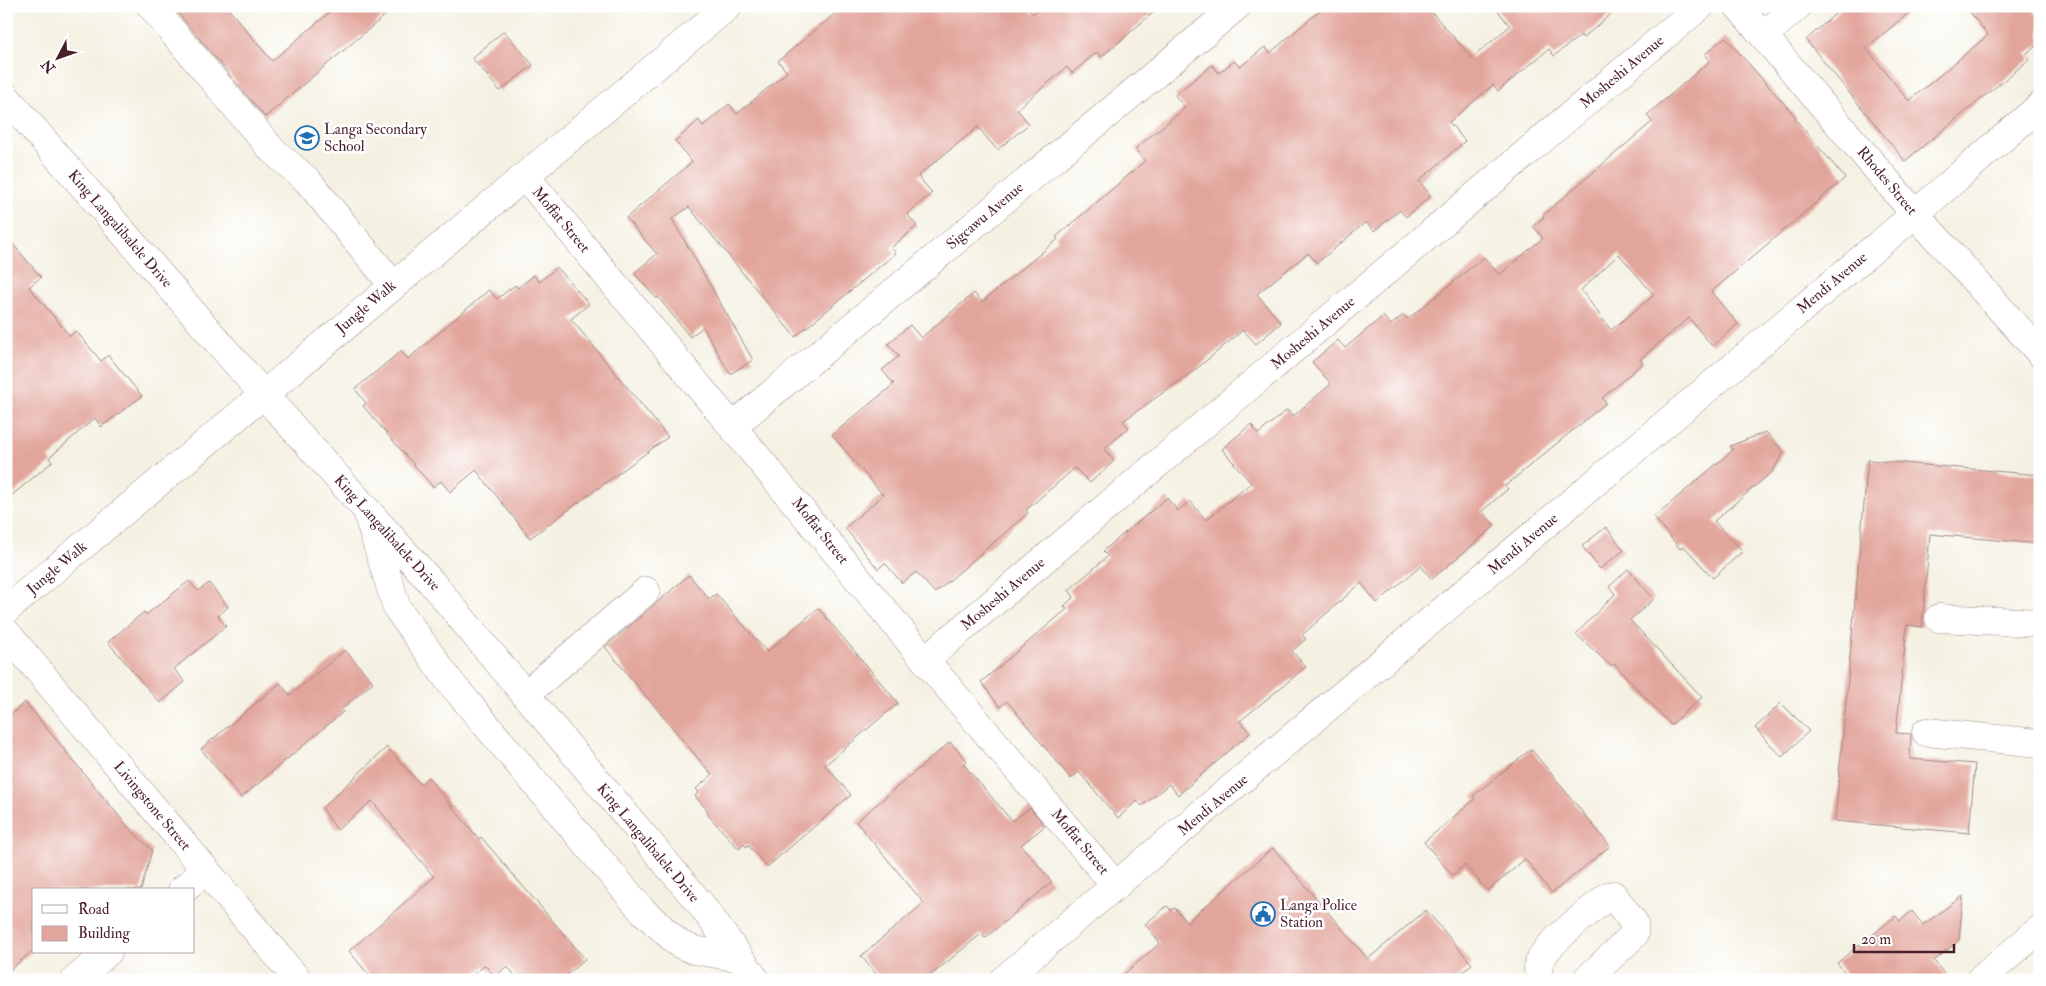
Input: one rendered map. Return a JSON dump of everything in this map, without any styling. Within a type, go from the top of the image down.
[{"type":"street","points":[[151,6],[272,150],[307,180],[393,285]]},
{"type":"street","name":"Jungle Walk","points":[[6,610],[728,6]]},
{"type":"street","name":"Sigcawu Avenue","points":[[733,426],[1237,6]]},
{"type":"street","name":"Mosheshi Avenue","points":[[925,660],[1700,6]]},
{"type":"street","name":"Rhodes Street","points":[[1738,6],[1915,214],[2040,353]]},
{"type":"street","points":[[1764,36],[1798,6]]},
{"type":"street","name":"King Langalibalele Drive","points":[[6,97],[263,394],[431,582],[702,906],[756,980]]},
{"type":"street","name":"Mendi Avenue","points":[[1003,980],[1915,214],[2040,106]]},
{"type":"street","name":"Moffat Street","points":[[525,176],[925,660],[1116,886]]},
{"type":"street","points":[[366,509],[397,608],[450,682],[642,910],[679,944],[694,950],[740,958]]},
{"type":"street","points":[[525,695],[646,591]]},
{"type":"street","points":[[1939,618],[2040,624]]},
{"type":"street","name":"Livingstone Street","points":[[6,632],[298,980]]},
{"type":"street","points":[[1926,732],[2040,743]]},
{"type":"street","points":[[184,888],[206,870]]},
{"type":"street","points":[[1540,980],[1538,973],[1540,961],[1550,946],[1608,896],[1613,895],[1634,923],[1634,935],[1586,980]]},
{"type":"street","points":[[1980,980],[2040,930]]},
{"type":"street","points":[[75,980],[106,954]]},
{"type":"building","points":[[172,6],[226,6],[272,61],[337,6],[396,6],[265,117]]},
{"type":"building","points":[[844,6],[1027,6],[1033,14],[1042,6],[1161,6],[1101,57],[1097,52],[1072,73],[1067,67],[1017,109],[1029,124],[997,150],[978,127],[918,176],[932,193],[907,214],[917,226],[891,248],[896,253],[795,337],[689,207],[672,219],[753,360],[730,374],[703,327],[690,337],[658,297],[656,298],[634,273],[657,254],[626,218],[692,162],[675,141],[699,120],[703,126],[729,104],[737,114],[787,72],[778,61]]},
{"type":"building","points":[[1325,6],[1426,6],[1472,58],[1510,26],[1494,6],[1620,6],[1583,38],[1581,35],[1554,56],[1549,49],[1498,91],[1493,85],[1449,122],[1465,141],[1419,181],[1431,196],[1406,217],[1400,210],[1374,231],[1366,222],[1317,263],[1308,253],[1257,294],[1281,323],[1256,344],[1243,330],[1195,370],[1123,421],[1129,428],[1104,449],[1114,461],[1090,483],[1075,468],[1026,510],[1028,513],[935,593],[916,572],[902,583],[885,563],[878,569],[845,528],[883,495],[832,435],[894,384],[882,370],[899,356],[888,344],[910,325],[921,338],[974,293],[982,302],[1058,239],[1056,237],[1145,161],[1135,149],[1185,108],[1175,95],[1212,65],[1219,73],[1234,61],[1240,67],[1265,47],[1270,53]]},
{"type":"building","points":[[1844,6],[1917,6],[1866,48],[1909,101],[1988,35],[1965,6],[2030,6],[2040,18],[2040,43],[2026,54],[2030,59],[1905,161],[1806,40]]},
{"type":"building","points":[[504,31],[533,65],[500,91],[472,58]]},
{"type":"building","points":[[1725,37],[1796,117],[1795,119],[1845,178],[1711,292],[1738,324],[1712,346],[1689,318],[1640,359],[1643,363],[1602,398],[1606,403],[1505,486],[1508,489],[1482,511],[1495,526],[1432,579],[1421,566],[1377,603],[1361,583],[1302,635],[1306,639],[1292,651],[1306,667],[1240,721],[1250,733],[1178,795],[1169,784],[1142,806],[1137,801],[1118,818],[1079,772],[1071,779],[1007,701],[1000,707],[981,682],[1067,609],[1064,606],[1074,597],[1069,590],[1108,556],[1103,551],[1167,498],[1178,511],[1190,501],[1206,520],[1251,483],[1222,449],[1251,424],[1258,434],[1287,410],[1293,416],[1331,384],[1312,362],[1338,340],[1345,348],[1383,316],[1391,325],[1403,315],[1408,319],[1484,257],[1499,275],[1543,238],[1533,226],[1544,217],[1543,215],[1652,122],[1647,115],[1710,61],[1705,54]],"holes":[[[1619,254],[1654,295],[1611,330],[1581,290]]]},
{"type":"building","points":[[6,236],[41,277],[29,287],[70,336],[76,331],[101,361],[108,355],[142,396],[101,427],[95,418],[49,458],[52,462],[6,500]]},
{"type":"building","points":[[557,267],[589,304],[571,319],[668,437],[530,538],[476,470],[450,492],[441,481],[433,487],[363,406],[366,403],[355,389],[401,351],[408,359],[489,290],[497,299],[515,285],[518,288],[534,275],[539,282]]},
{"type":"building","points":[[1766,432],[1784,452],[1773,471],[1714,521],[1743,551],[1713,578],[1684,546],[1680,549],[1654,517],[1733,450],[1730,446]]},
{"type":"building","points":[[1868,460],[2040,475],[2040,544],[1930,534],[1922,627],[1907,625],[1896,733],[1911,734],[1910,759],[1975,764],[1969,833],[1835,821]]},
{"type":"building","points":[[1606,527],[1624,550],[1600,569],[1582,546]]},
{"type":"building","points":[[1628,569],[1654,599],[1630,620],[1702,697],[1671,725],[1614,664],[1611,666],[1576,634],[1615,594],[1609,587]]},
{"type":"building","points":[[689,575],[709,599],[716,594],[767,652],[818,608],[898,703],[825,765],[851,795],[767,867],[748,845],[746,847],[744,844],[739,849],[706,813],[708,811],[695,796],[699,792],[696,789],[712,775],[605,647]]},
{"type":"building","points":[[189,581],[198,591],[209,583],[228,607],[218,616],[226,626],[174,669],[185,682],[160,703],[108,642],[144,612],[146,615]]},
{"type":"building","points":[[345,650],[373,682],[342,709],[344,711],[241,798],[201,749],[280,683],[290,695]]},
{"type":"building","points":[[25,702],[128,827],[152,850],[142,888],[32,888],[32,952],[6,973],[6,719]]},
{"type":"building","points":[[1781,703],[1809,731],[1782,757],[1755,728]]},
{"type":"building","points":[[950,742],[967,761],[963,764],[1012,821],[1030,808],[1045,826],[1021,845],[1052,882],[985,938],[981,934],[925,980],[881,980],[861,956],[924,903],[856,822]]},
{"type":"building","points":[[387,747],[420,784],[428,777],[479,839],[481,837],[585,959],[561,980],[519,980],[507,966],[495,977],[485,965],[467,980],[373,980],[349,951],[434,877],[372,801],[337,830],[322,808]]},
{"type":"building","points":[[1531,749],[1610,846],[1552,893],[1525,859],[1488,891],[1465,865],[1452,875],[1424,842],[1475,799],[1473,796]]},
{"type":"building","name":"Langa Police Station","points":[[1273,848],[1368,959],[1426,910],[1472,964],[1453,980],[1117,980],[1160,943],[1145,924],[1167,906],[1171,910],[1175,908],[1187,922]]},
{"type":"building","points":[[1963,896],[1959,940],[1934,961],[1949,980],[1851,980],[1837,963],[1896,916],[1900,921],[1912,911],[1923,925]]},
{"type":"place","name":"Langa Secondary School","points":[[307,138]]},
{"type":"place","name":"Langa Police Station","points":[[1263,914]]}]
